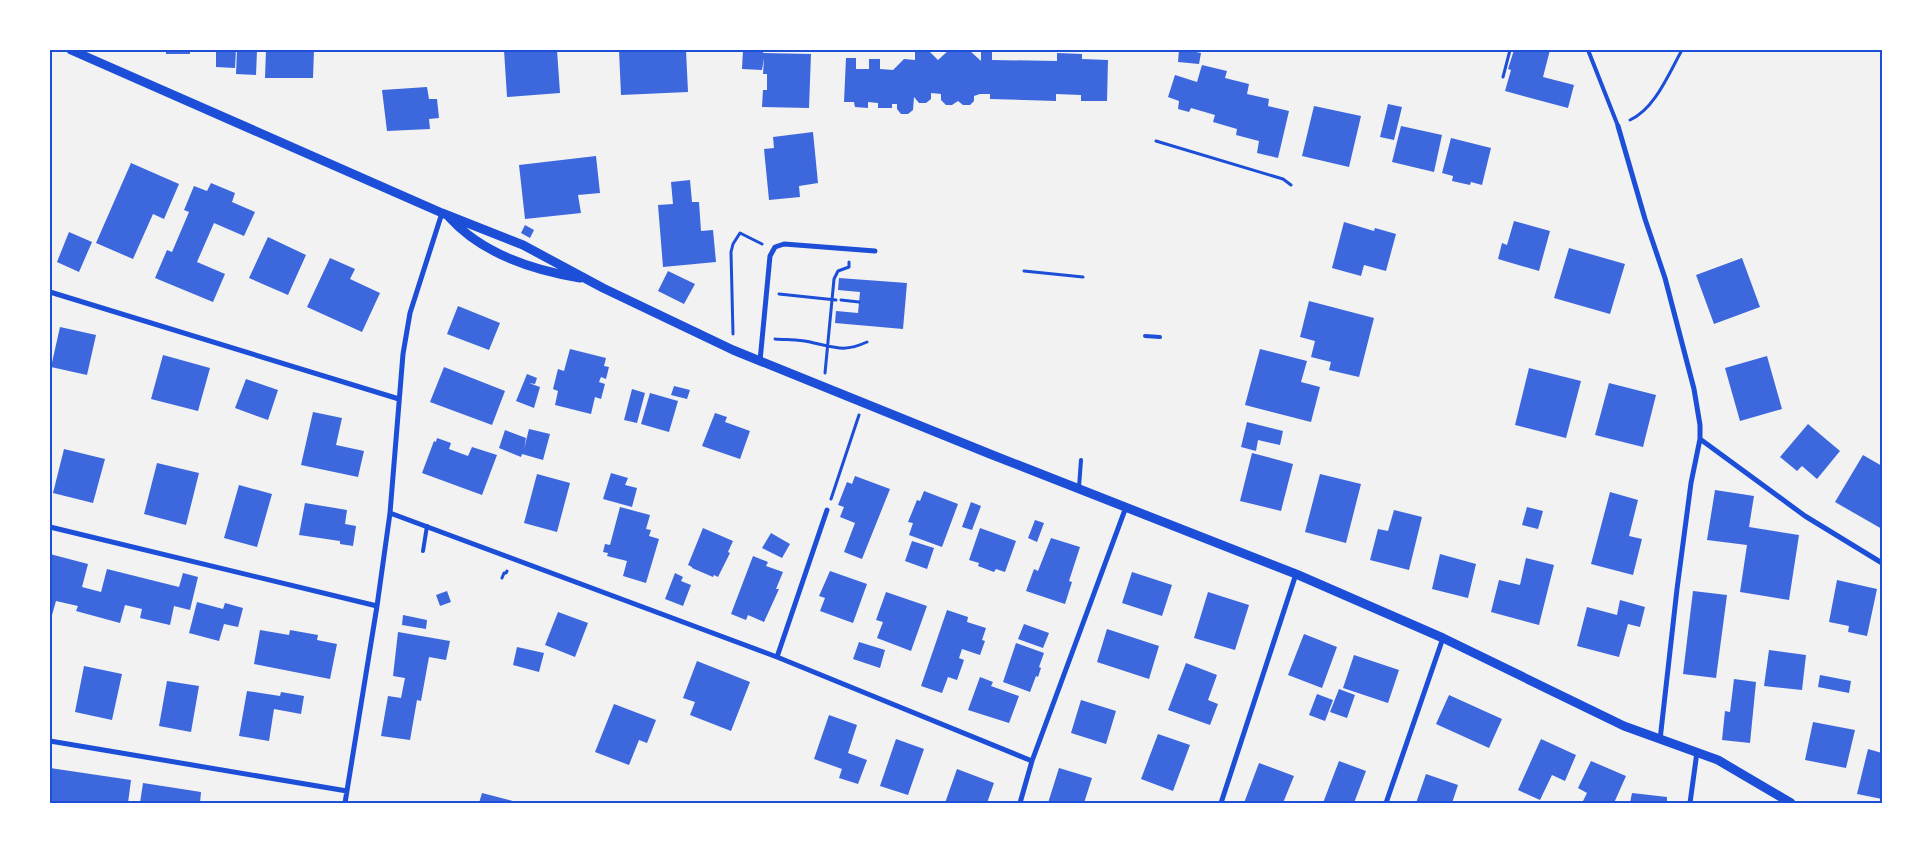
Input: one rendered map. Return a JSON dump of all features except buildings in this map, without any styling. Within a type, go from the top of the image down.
[{"type":"street","points":[[71,50],[444,213],[523,245],[585,279],[760,361],[1296,574],[1443,638],[1624,726],[1718,760],[1791,803]]},
{"type":"street","points":[[1618,126],[1665,278],[1699,411],[1700,439],[1691,483],[1660,740]]},
{"type":"street","points":[[444,213],[472,239],[488,248],[524,264],[585,279]]},
{"type":"street","points":[[345,803],[378,606],[390,513],[403,354],[410,314],[444,213]]},
{"type":"street","points":[[760,361],[772,249],[784,244],[875,251]]},
{"type":"street","points":[[50,292],[399,399]]},
{"type":"street","points":[[1700,439],[1805,516],[1882,563]]},
{"type":"street","points":[[1020,803],[1032,761],[1126,506]]},
{"type":"street","points":[[777,657],[827,510]]},
{"type":"street","points":[[390,513],[777,657],[1032,761]]},
{"type":"street","points":[[50,527],[378,606]]},
{"type":"street","points":[[1221,803],[1296,574]]},
{"type":"street","points":[[1386,803],[1443,638]]},
{"type":"street","points":[[50,741],[347,791]]},
{"type":"street","points":[[1690,803],[1697,752]]},
{"type":"lane","points":[[1588,50],[1618,126]]},
{"type":"lane","points":[[1145,336],[1160,337]]},
{"type":"lane","points":[[1079,489],[1081,460]]},
{"type":"lane","points":[[423,551],[427,526]]},
{"type":"path","points":[[1503,77],[1510,50]]},
{"type":"path","points":[[1618,126],[1639,116],[1649,108],[1682,50]]},
{"type":"path","points":[[1156,141],[1283,179],[1291,185]]},
{"type":"path","points":[[733,326],[731,252],[733,244],[740,233],[772,249]]},
{"type":"path","points":[[823,387],[834,300],[835,277],[838,271],[849,267],[850,249]]},
{"type":"path","points":[[1024,271],[1083,277]]},
{"type":"path","points":[[767,293],[834,300]]},
{"type":"path","points":[[841,300],[859,302]]},
{"type":"path","points":[[763,338],[814,342],[828,347],[844,349],[858,347],[867,342]]},
{"type":"path","points":[[827,510],[863,403]]}]
